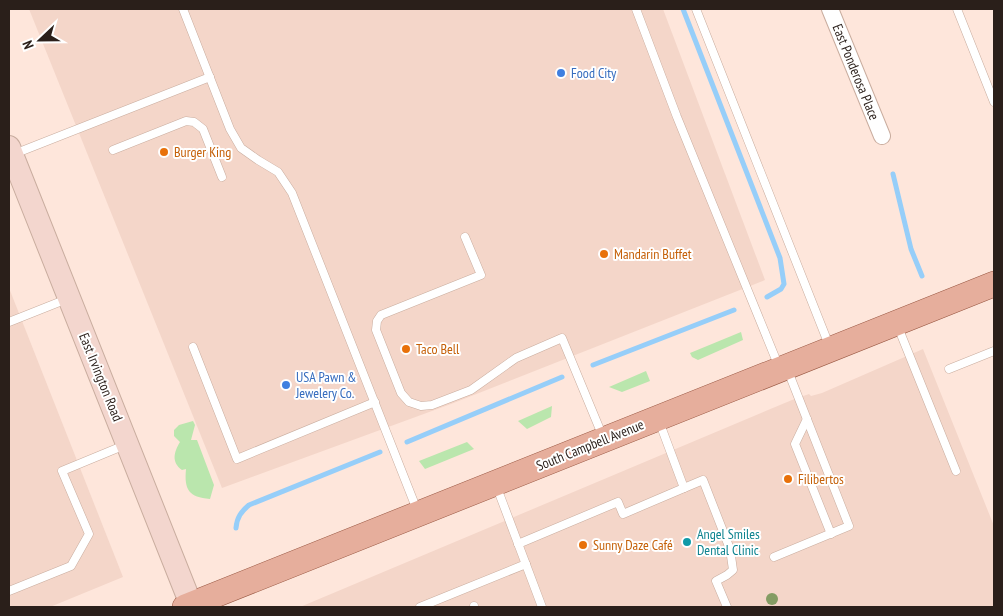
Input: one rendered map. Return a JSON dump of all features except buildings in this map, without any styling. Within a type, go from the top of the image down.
[{"type":"main road","name":"East Irvington Road","points":[[10,151],[127,444],[189,606]]},
{"type":"main road","name":"South Campbell Avenue","points":[[189,606],[994,284]]},
{"type":"street","name":"East Ponderosa Place","points":[[830,9],[882,136]]},
{"type":"lane","points":[[183,9],[230,129],[241,148],[278,172],[292,193],[419,514]]},
{"type":"lane","points":[[636,9],[677,117],[783,368],[807,419],[849,526],[774,556]]},
{"type":"lane","points":[[696,9],[831,349]]},
{"type":"lane","points":[[957,9],[994,102]]},
{"type":"lane","points":[[10,151],[210,77]]},
{"type":"lane","points":[[113,150],[186,121],[194,122],[203,129],[222,177]]},
{"type":"lane","points":[[466,237],[481,275],[381,315],[377,321],[376,330],[401,393],[409,402],[421,406],[432,405],[471,390],[516,358],[562,338],[604,440]]},
{"type":"lane","points":[[9,322],[69,298]]},
{"type":"lane","points":[[896,323],[956,471]]},
{"type":"lane","points":[[193,347],[237,459],[375,402]]},
{"type":"lane","points":[[949,369],[994,351]]},
{"type":"lane","points":[[657,418],[684,488]]},
{"type":"lane","points":[[807,419],[795,444],[831,534]]},
{"type":"lane","points":[[9,591],[71,566],[89,534],[62,471],[127,444]]},
{"type":"lane","points":[[518,544],[618,502],[623,514],[703,480],[733,560],[732,570],[728,575],[716,580],[727,607]]},
{"type":"lane","points":[[495,483],[542,607]]},
{"type":"lane","points":[[420,607],[526,564]]},
{"type":"shaded area","points":[[29,9],[663,9],[765,280],[451,404],[222,488]]},
{"type":"shaded area","points":[[9,288],[123,577],[50,607],[9,607]]},
{"type":"shaded area","points":[[923,349],[994,526],[994,607],[300,607],[792,400],[809,394],[811,396],[822,393]]},
{"type":"green space","points":[[741,332],[743,340],[698,360],[692,357],[690,353]]},
{"type":"green space","points":[[646,371],[650,381],[622,392],[609,387]]},
{"type":"green space","points":[[552,406],[551,417],[527,429],[518,421]]},
{"type":"green space","points":[[193,421],[195,425],[191,440],[197,440],[214,485],[210,499],[197,496],[189,491],[186,482],[186,469],[182,470],[175,460],[176,449],[180,442],[174,436],[174,430],[179,425]]},
{"type":"green space","points":[[467,442],[474,449],[425,469],[419,461]]},
{"type":"waterway","points":[[683,9],[780,258],[784,284],[781,289],[767,297]]},
{"type":"waterway","points":[[893,174],[911,249],[922,276]]},
{"type":"waterway","points":[[593,365],[734,310]]},
{"type":"waterway","points":[[407,442],[562,377]]},
{"type":"waterway","points":[[236,528],[240,515],[249,505],[380,452]]},
{"type":"place","name":"Food City","points":[[561,73]]},
{"type":"place","name":"Burger King","points":[[164,152]]},
{"type":"place","name":"Mandarin Buffet","points":[[604,254]]},
{"type":"place","name":"Taco Bell","points":[[406,349]]},
{"type":"place","name":"USA Pawn & Jewelery Co.","points":[[286,385]]},
{"type":"place","name":"Filibertos","points":[[788,479]]},
{"type":"place","name":"Angel Smiles Dental Clinic","points":[[687,542]]},
{"type":"place","name":"Sunny Daze Café","points":[[583,545]]}]
